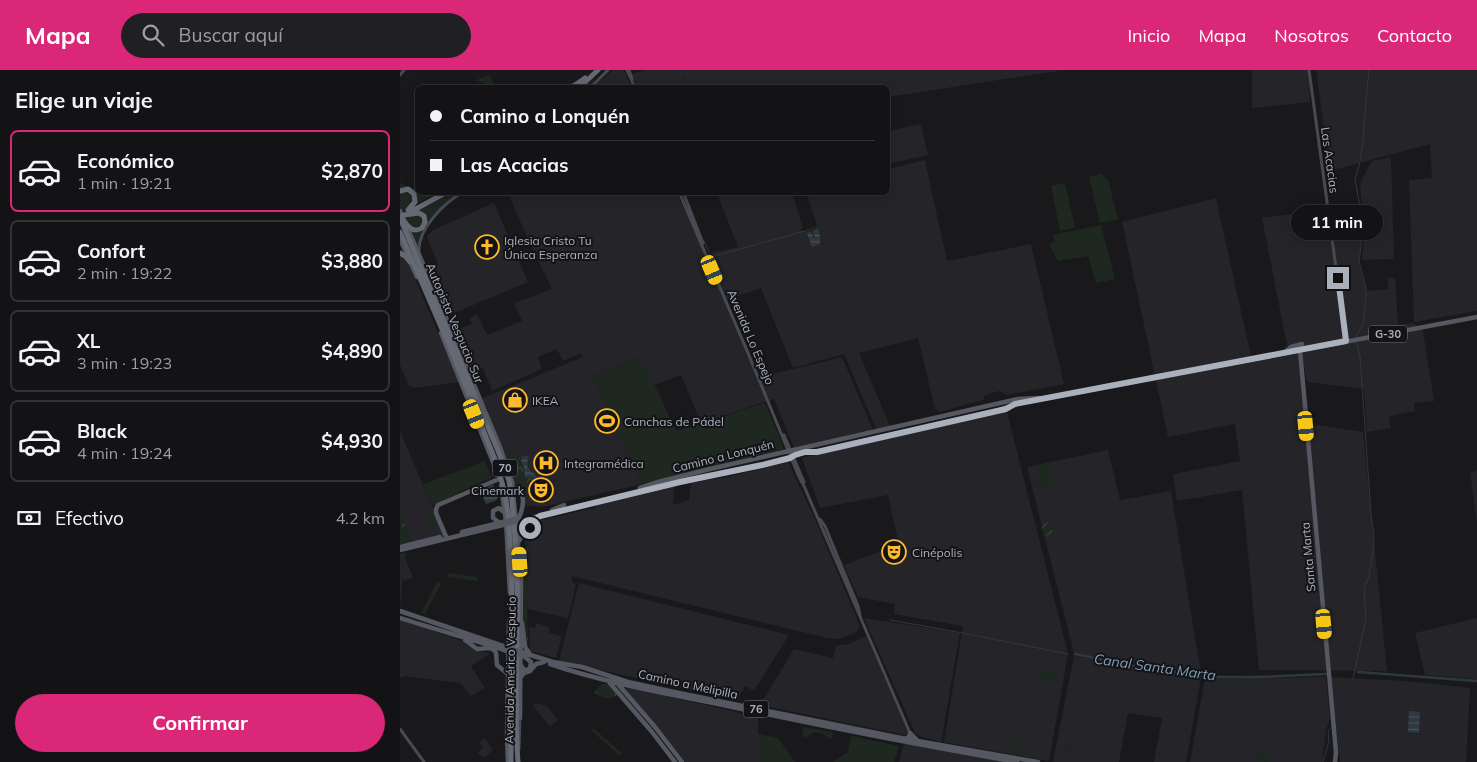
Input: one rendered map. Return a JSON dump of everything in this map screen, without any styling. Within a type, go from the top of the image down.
[{"type":"highway","points":[[575,85],[594,70]]},
{"type":"highway","points":[[582,85],[598,70]]},
{"type":"highway","points":[[577,85],[587,76]]},
{"type":"highway","points":[[400,191],[408,189],[415,196],[414,202],[403,215]]},
{"type":"highway","points":[[403,215],[436,195]]},
{"type":"highway","points":[[403,215],[443,195]]},
{"type":"highway","name":"Autopista Vespucio Sur","points":[[403,215],[436,301],[504,464],[509,483],[516,547],[518,593],[517,741],[519,762]]},
{"type":"highway","name":"Autopista Vespucio Sur","points":[[400,232],[454,357],[496,462],[504,487],[512,551],[509,762]]},
{"type":"highway","points":[[400,253],[410,262]]},
{"type":"highway","points":[[436,301],[452,332]]},
{"type":"highway","points":[[441,333],[454,357]]},
{"type":"highway","points":[[463,358],[470,384]]},
{"type":"highway","points":[[484,432],[492,459]]},
{"type":"highway","points":[[509,569],[512,551]]},
{"type":"highway","points":[[518,593],[521,570]]},
{"type":"highway","points":[[517,741],[520,718]]},
{"type":"main road","points":[[400,74],[403,70]]},
{"type":"main road","points":[[593,85],[608,70]]},
{"type":"main road","points":[[628,70],[634,85]]},
{"type":"main road","name":"Las Acacias","points":[[1308,70],[1346,341]]},
{"type":"main road","points":[[420,256],[420,242],[426,229],[444,205],[458,195]]},
{"type":"main road","name":"Avenida Lo Espejo","points":[[682,195],[799,477],[824,525],[861,620],[909,730]]},
{"type":"main road","name":"Avenida Américo Vespucio","points":[[403,215],[502,452],[513,489],[518,521],[521,570],[519,762]]},
{"type":"main road","name":"Avenida Américo Vespucio","points":[[400,239],[441,333],[499,480],[505,514],[509,569],[507,737],[509,762]]},
{"type":"main road","name":"Camino a Lonquén","points":[[518,521],[529,515],[820,443],[1223,364],[1477,317]]},
{"type":"main road","points":[[1284,353],[1291,346],[1302,344]]},
{"type":"main road","name":"Santa Marta","points":[[1300,350],[1336,762]]},
{"type":"main road","points":[[1223,364],[1231,366]]},
{"type":"main road","name":"Camino a Lonquén","points":[[400,550],[503,523],[575,509],[644,490],[719,473],[737,471],[807,452],[821,451],[996,408],[1021,398],[1052,397]]},
{"type":"main road","points":[[820,443],[824,447],[821,451]]},
{"type":"main road","points":[[760,457],[758,462],[762,465]]},
{"type":"main road","points":[[447,538],[436,514],[438,505],[499,480]]},
{"type":"main road","points":[[513,489],[523,497],[522,514],[518,521]]},
{"type":"main road","points":[[630,496],[644,490]]},
{"type":"main road","points":[[514,497],[519,493]]},
{"type":"main road","points":[[552,510],[564,505]]},
{"type":"main road","points":[[503,523],[494,519],[492,513],[494,509],[499,508],[505,514]]},
{"type":"main road","points":[[522,510],[529,515]]},
{"type":"main road","points":[[519,542],[521,536],[529,530],[532,521],[540,516]]},
{"type":"main road","points":[[400,550],[413,549]]},
{"type":"main road","name":"Camino a Melipilla","points":[[400,611],[465,633],[478,640],[507,650],[605,680],[774,714]]},
{"type":"main road","points":[[520,614],[525,647],[533,656]]},
{"type":"main road","name":"Camino a Melipilla","points":[[400,618],[460,637],[478,640]]},
{"type":"main road","points":[[465,633],[500,643],[509,635]]},
{"type":"main road","points":[[460,637],[476,648],[490,648],[494,650],[497,665],[508,675]]},
{"type":"main road","points":[[476,648],[474,645],[478,640]]},
{"type":"main road","points":[[507,650],[500,652],[498,661],[504,666],[509,661]]},
{"type":"main road","points":[[520,664],[523,669],[530,668],[531,662],[523,655]]},
{"type":"main road","name":"Camino a Melipilla","points":[[523,655],[582,668],[633,683],[774,714],[1008,758],[1017,762]]},
{"type":"main road","points":[[519,680],[523,674],[536,664],[544,662]]},
{"type":"main road","points":[[609,675],[655,727],[682,762]]},
{"type":"main road","points":[[605,680],[613,686],[675,762]]},
{"type":"main road","points":[[624,691],[628,685]]},
{"type":"main road","points":[[400,729],[424,762]]},
{"type":"main road","points":[[899,741],[906,739],[909,730]]},
{"type":"main road","points":[[909,730],[920,741],[932,747]]},
{"type":"main road","points":[[909,730],[928,743]]},
{"type":"main road","name":"Camino a Melipilla","points":[[887,736],[899,741],[932,747],[1038,762]]},
{"type":"shaded area","points":[[613,70],[624,70],[630,85],[595,85]]},
{"type":"shaded area","points":[[646,70],[685,70],[689,85],[636,85],[631,74]]},
{"type":"shaded area","points":[[687,70],[1064,70],[890,97],[890,85],[691,85]]},
{"type":"shaded area","points":[[1252,70],[1309,70],[1310,102],[1252,108]]},
{"type":"shaded area","points":[[1316,70],[1477,70],[1477,311],[1414,322],[1409,180],[1432,178],[1430,144],[1330,171]]},
{"type":"shaded area","points":[[921,124],[928,155],[890,164],[890,131]]},
{"type":"shaded area","points":[[1391,157],[1394,259],[1362,260],[1364,231],[1360,183],[1372,161]]},
{"type":"shaded area","points":[[925,160],[947,261],[1031,244],[1064,384],[1007,395],[999,391],[985,395],[983,400],[939,412],[935,409],[918,338],[859,353],[890,426],[876,429],[844,354],[793,368],[761,288],[727,300],[757,378],[842,357],[873,430],[794,448],[774,399],[701,423],[681,375],[654,385],[641,358],[592,376],[642,484],[543,507],[523,505],[524,494],[516,490],[505,454],[487,407],[482,400],[583,357],[581,353],[563,361],[557,349],[538,357],[542,369],[492,391],[483,368],[471,372],[454,331],[472,324],[469,318],[477,314],[487,335],[522,321],[514,303],[552,289],[509,195],[678,195],[705,254],[738,247],[718,195],[793,195],[803,228],[801,229],[802,231],[817,226],[807,195],[890,195],[890,169]]},
{"type":"shaded area","points":[[1216,198],[1252,361],[1301,352],[1310,424],[1363,432],[1387,671],[1259,670],[1242,490],[1177,501],[1173,474],[1240,461],[1235,424],[1168,437],[1122,222]]},
{"type":"shaded area","points":[[494,203],[528,282],[447,316],[426,268],[438,263],[427,236],[433,230]]},
{"type":"shaded area","points":[[1360,207],[1362,237],[1359,262],[1367,291],[1388,289],[1388,278],[1395,278],[1398,325],[1413,323],[1423,331],[1434,401],[1414,403],[1415,411],[1389,416],[1391,428],[1367,432],[1364,389],[1307,382],[1301,349],[1288,350],[1262,218],[1326,209],[1328,213]]},
{"type":"shaded area","points":[[818,229],[820,244],[812,247],[807,233],[811,232],[816,242],[813,231]]},
{"type":"shaded area","points":[[400,255],[408,262],[459,382],[414,388],[409,386],[400,365]]},
{"type":"shaded area","points":[[1007,412],[1068,654],[1049,761],[944,742],[963,626],[894,614],[895,604],[858,597],[844,565],[899,544],[888,495],[820,508],[802,458]]},
{"type":"shaded area","points":[[400,431],[445,534],[413,542],[400,514]]},
{"type":"shaded area","points":[[1108,450],[1120,500],[1171,491],[1201,674],[1074,653],[1027,467]]},
{"type":"shaded area","points":[[526,455],[529,457],[527,465],[529,465],[527,466],[532,473],[535,473],[536,479],[525,477],[521,461],[523,458],[520,457],[525,457]]},
{"type":"shaded area","points":[[788,462],[816,521],[860,626],[857,632],[840,639],[827,638],[572,576],[572,582],[576,585],[568,618],[527,609],[528,537],[534,532],[538,521],[594,508],[598,505],[671,485],[674,487],[673,505],[689,500],[691,483],[728,477]]},
{"type":"shaded area","points":[[1477,470],[1477,523],[1470,473]]},
{"type":"shaded area","points":[[493,485],[498,498],[486,504],[480,490]]},
{"type":"shaded area","points":[[406,553],[405,558],[412,578],[404,581],[403,577],[400,609],[400,554]]},
{"type":"shaded area","points":[[579,583],[789,635],[754,691],[745,686],[737,700],[559,661]]},
{"type":"shaded area","points":[[864,618],[960,633],[941,742],[919,736],[915,733]]},
{"type":"shaded area","points":[[1477,618],[1477,679],[1425,675],[1415,633]]},
{"type":"shaded area","points":[[400,620],[462,641],[475,651],[491,653],[471,666],[485,688],[471,696],[460,683],[400,677]]},
{"type":"shaded area","points":[[536,623],[550,627],[549,633],[562,636],[556,658],[530,651],[529,627],[535,628]]},
{"type":"shaded area","points":[[866,636],[908,732],[905,735],[760,705],[794,649],[833,658],[836,646],[849,644]]},
{"type":"shaded area","points":[[1074,656],[1201,677],[1186,762],[1154,762],[1162,718],[1128,713],[1119,762],[1053,762]]},
{"type":"shaded area","points":[[1326,677],[1330,718],[1326,730],[1322,762],[1190,762],[1205,679]]},
{"type":"shaded area","points":[[1331,677],[1406,681],[1470,688],[1466,762],[1340,762]]},
{"type":"shaded area","points":[[626,687],[758,717],[758,762],[685,762],[626,691]]},
{"type":"shaded area","points":[[535,703],[547,706],[558,720],[550,726],[533,706]]},
{"type":"shaded area","points":[[1409,711],[1420,712],[1419,733],[1408,732]]},
{"type":"shaded area","points":[[484,737],[493,750],[484,758],[477,753],[483,747],[479,743]]},
{"type":"shaded area","points":[[904,743],[1009,762],[899,762]]},
{"type":"green space","points":[[489,75],[495,85],[478,81],[478,79]]},
{"type":"green space","points":[[1101,174],[1108,180],[1118,219],[1100,223],[1089,177]]},
{"type":"green space","points":[[400,183],[415,189],[415,195],[434,195],[402,211],[400,207]]},
{"type":"green space","points":[[1065,183],[1075,228],[1060,231],[1051,186]]},
{"type":"green space","points":[[449,195],[458,195],[451,198],[441,208],[423,232],[418,248],[405,217]]},
{"type":"green space","points":[[1101,225],[1115,279],[1096,283],[1088,256],[1058,261],[1049,244],[1055,242],[1053,235]]},
{"type":"green space","points":[[642,358],[676,431],[765,403],[784,449],[642,484],[592,376]]},
{"type":"green space","name":"Canchas de Pádel","points":[[606,410],[614,429],[609,431],[601,412]]},
{"type":"green space","points":[[516,457],[518,466],[522,464],[526,478],[533,477],[532,481],[535,482],[533,487],[538,489],[538,495],[524,494],[520,491],[521,489],[516,481],[511,459]]},
{"type":"green space","points":[[485,461],[492,478],[432,506],[424,484]]},
{"type":"green space","points":[[1050,463],[1054,483],[1033,490],[1032,484],[1039,483],[1035,466]]},
{"type":"green space","points":[[432,509],[438,524],[431,527],[425,511]]},
{"type":"green space","points":[[400,513],[413,542],[400,545]]},
{"type":"green space","points":[[1050,522],[1053,534],[1044,536],[1041,524]]},
{"type":"green space","points":[[528,537],[528,648],[522,622],[521,552],[526,551],[525,541]]},
{"type":"green space","points":[[448,573],[476,577],[479,581],[447,577]]},
{"type":"green space","points":[[437,582],[441,584],[425,614],[421,613]]},
{"type":"green space","points":[[1038,668],[1059,672],[1057,684],[1036,680]]},
{"type":"green space","points":[[606,684],[618,695],[606,698],[594,692],[601,685]]},
{"type":"green space","points":[[803,727],[833,732],[832,738],[829,739],[826,735],[815,732],[805,738],[802,733]]},
{"type":"green space","points":[[593,728],[622,753],[619,755],[591,730]]},
{"type":"green space","points":[[758,734],[778,738],[795,762],[758,762]]},
{"type":"green space","points":[[851,736],[899,746],[894,762],[833,762],[848,752]]},
{"type":"green space","points":[[1016,739],[1021,741],[1022,748],[1019,747],[1019,751],[1022,752],[1021,755],[1011,754]]},
{"type":"green space","points":[[1064,744],[1087,751],[1074,749],[1063,756]]},
{"type":"green space","points":[[1259,751],[1269,753],[1267,762],[1256,760]]},
{"type":"waterway","points":[[686,70],[690,85]]},
{"type":"waterway","points":[[1360,159],[1369,70]]},
{"type":"waterway","points":[[589,85],[593,81]]},
{"type":"waterway","points":[[1356,337],[1363,324],[1366,296],[1366,288],[1359,262],[1362,237],[1360,207],[1355,179],[1360,162]]},
{"type":"waterway","points":[[711,257],[805,231]]},
{"type":"waterway","points":[[704,241],[709,252]]},
{"type":"waterway","points":[[1353,679],[1366,618],[1364,588],[1369,576],[1374,535],[1360,356],[1356,341]]},
{"type":"waterway","points":[[890,620],[1068,654]]},
{"type":"waterway","name":"Canal Santa Marta","points":[[1075,654],[1135,666],[1210,677],[1326,674]]},
{"type":"waterway","name":"Canal Santa Marta","points":[[1358,672],[1477,681]]},
{"type":"waterway","points":[[1323,762],[1329,741],[1328,731],[1331,728]]},
{"type":"place","name":"Iglesia Cristo Tu Única Esperanza","points":[[487,247]]},
{"type":"place","name":"IKEA","points":[[515,400]]},
{"type":"place","name":"Canchas de Pádel","points":[[607,421]]},
{"type":"place","name":"Integramédica","points":[[546,463]]},
{"type":"place","name":"Cinemark","points":[[541,490]]},
{"type":"place","name":"Cinépolis","points":[[894,552]]},
{"type":"route","points":[[530,528],[532,521],[540,516],[719,473],[762,465],[805,452],[817,452],[1006,409],[1015,404],[1346,341],[1338,278]]}]
